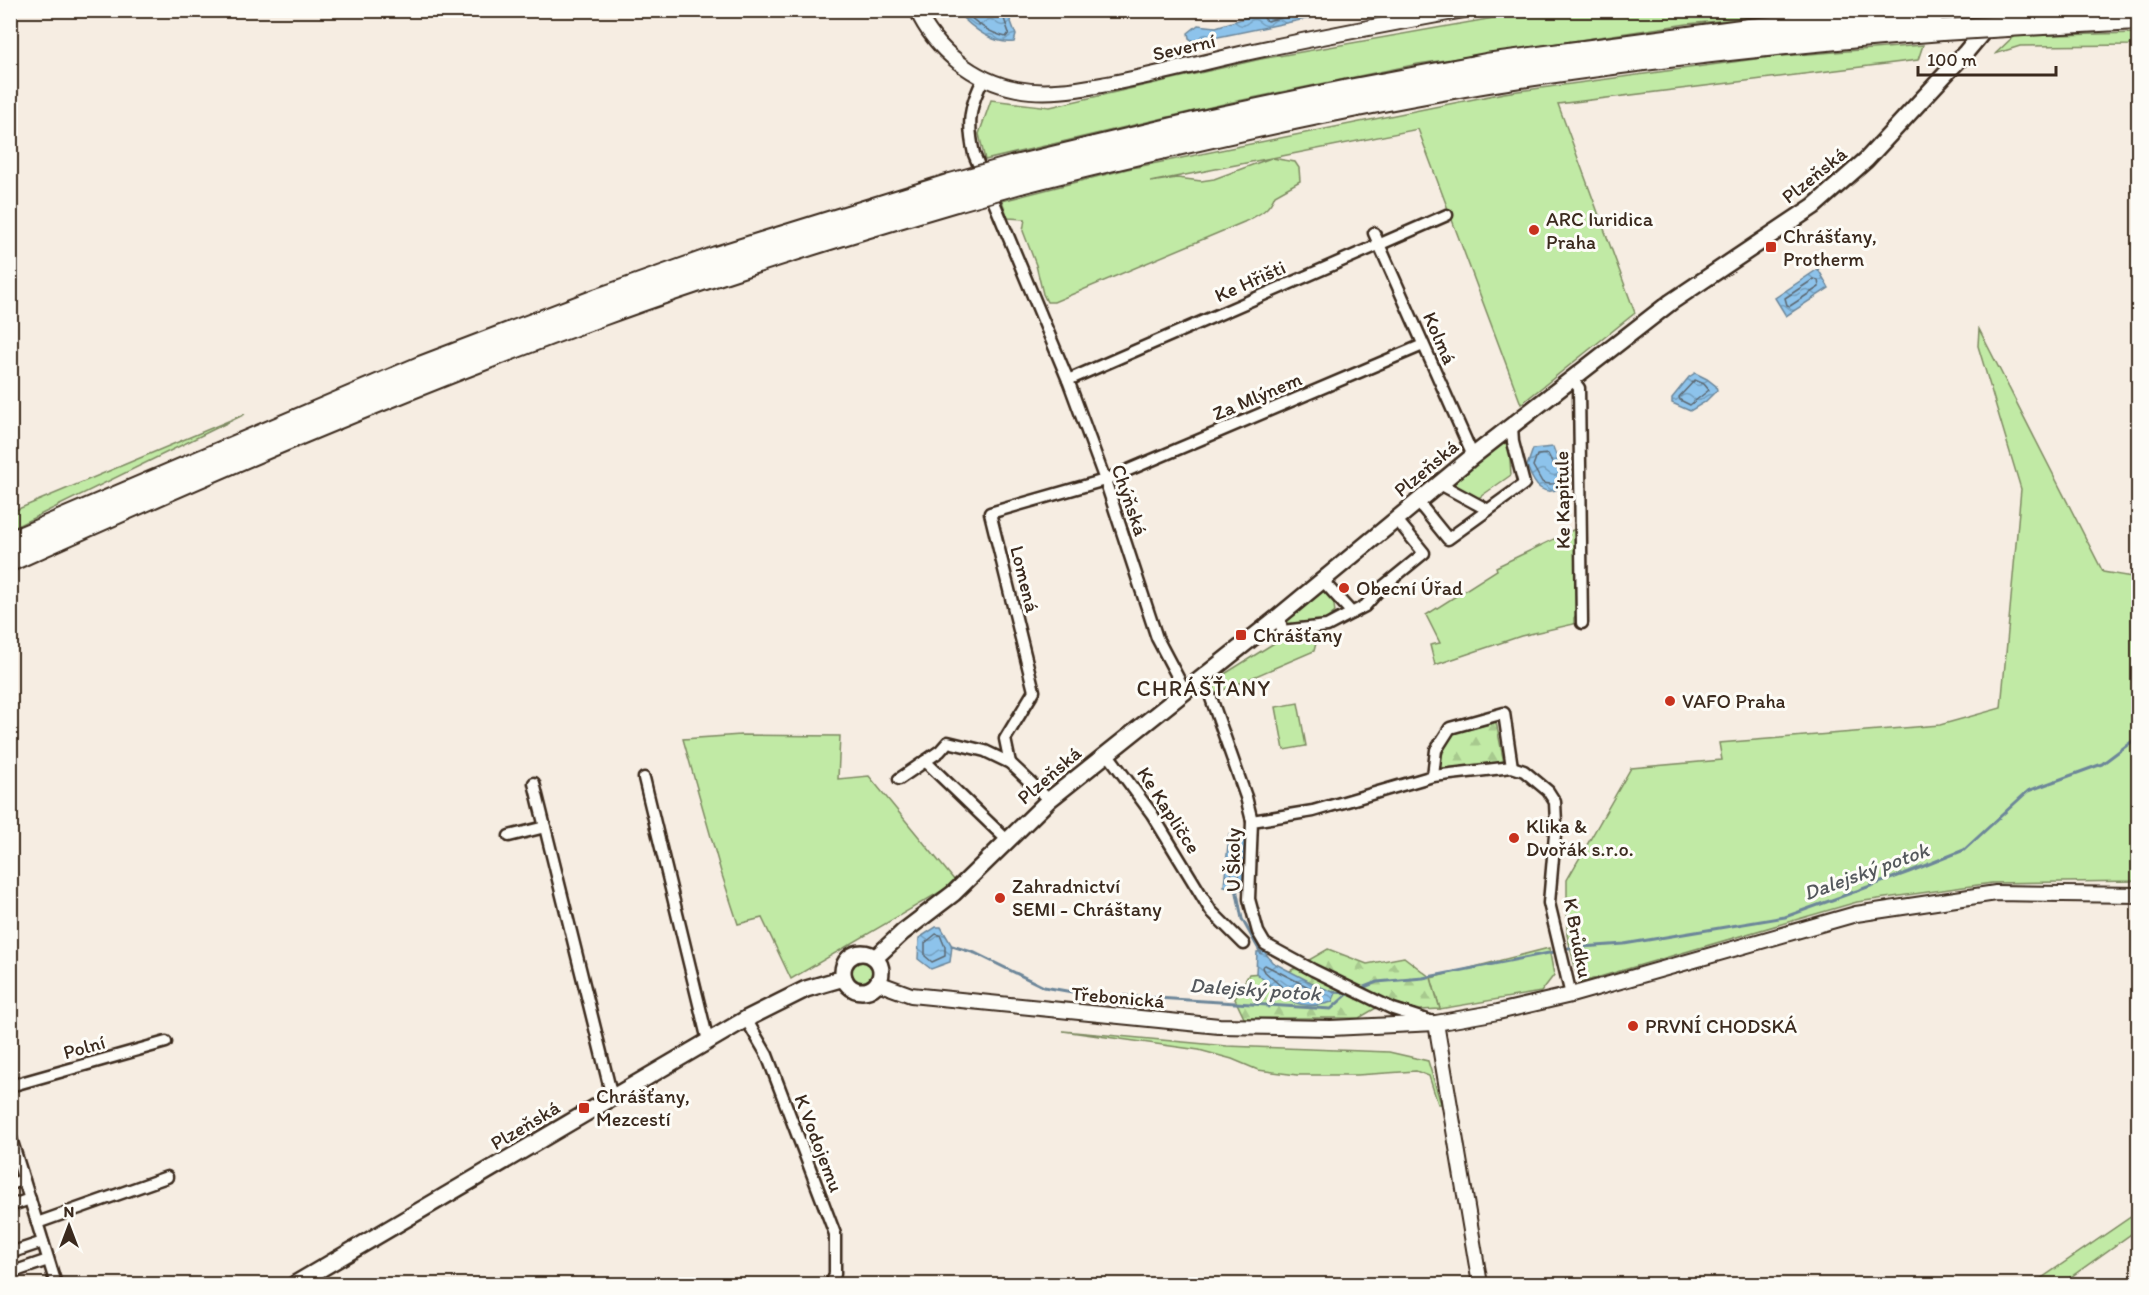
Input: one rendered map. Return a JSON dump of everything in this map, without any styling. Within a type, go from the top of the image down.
[{"type":"highway","points":[[10,542],[420,367],[586,303],[716,257],[1017,175],[1211,119],[1486,64],[1749,29],[1967,10]]},
{"type":"highway","points":[[1017,175],[1353,106],[1488,82],[1749,48],[1942,30],[2139,19]]},
{"type":"highway","points":[[10,561],[254,453],[426,383],[602,315],[953,192]]},
{"type":"main road","name":"Plzeňská","points":[[875,958],[903,932],[954,893],[1049,800],[1397,520],[1473,456],[1671,302],[1814,206],[1866,160],[1966,52],[2001,10]]},
{"type":"main road","points":[[865,953],[875,958],[882,971],[878,983],[868,991],[862,992],[850,988],[844,978],[844,965],[853,956],[865,953]]},
{"type":"main road","name":"Plzeňská","points":[[295,1284],[747,1019],[806,989],[844,978]]},
{"type":"street","name":"Severní","points":[[917,10],[939,44],[967,68],[984,78],[1015,89],[1035,92],[1130,80],[1320,37],[1464,10]]},
{"type":"street","name":"Chýňská","points":[[984,78],[970,116],[970,138],[974,154],[1068,380],[1105,480],[1157,638],[1185,691]]},
{"type":"street","name":"Ke Hřišti","points":[[1068,380],[1447,215]]},
{"type":"street","name":"Kolmá","points":[[1374,233],[1473,456]]},
{"type":"street","name":"Za Mlýnem","points":[[1105,480],[1423,345]]},
{"type":"street","name":"Ke Kapitule","points":[[1572,379],[1579,388],[1581,623]]},
{"type":"street","points":[[1418,502],[1448,539],[1524,484],[1513,442],[1512,426]]},
{"type":"street","name":"Lomená","points":[[1010,762],[1005,739],[1035,692],[990,513],[1105,480]]},
{"type":"street","points":[[1440,484],[1488,510]]},
{"type":"street","points":[[1276,618],[1282,631],[1327,626],[1365,606],[1380,589],[1424,553],[1397,520]]},
{"type":"street","points":[[1322,580],[1352,612]]},
{"type":"street","name":"U Školy","points":[[1211,698],[1246,797],[1252,821],[1249,899],[1258,932],[1265,944],[1393,1009],[1436,1023]]},
{"type":"street","points":[[1252,821],[1313,811],[1433,776],[1512,767],[1504,713],[1450,728],[1436,750],[1433,776]]},
{"type":"street","points":[[899,779],[940,751],[948,742],[985,751],[1010,762],[1049,800]]},
{"type":"street","name":"Ke Kapličce","points":[[1107,753],[1152,814],[1211,911],[1244,944]]},
{"type":"street","points":[[925,761],[1008,841]]},
{"type":"street","name":"K Brůdku","points":[[1512,767],[1524,771],[1548,791],[1555,802],[1557,823],[1549,903],[1571,995]]},
{"type":"street","points":[[644,778],[708,1041]]},
{"type":"street","points":[[534,783],[612,1097]]},
{"type":"street","points":[[508,836],[545,827]]},
{"type":"street","name":"Třebonická","points":[[878,983],[911,995],[1219,1026],[1331,1028],[1436,1023],[1507,1011],[1571,995],[1856,914],[1996,893],[2139,895]]},
{"type":"street","name":"K Vodojemu","points":[[747,1019],[767,1054],[835,1234],[835,1274],[831,1284]]},
{"type":"street","points":[[1436,1023],[1480,1284]]},
{"type":"street","name":"Polní","points":[[10,1086],[166,1042]]},
{"type":"street","points":[[10,1135],[56,1284]]},
{"type":"street","points":[[37,1223],[167,1177]]},
{"type":"street","points":[[10,1184],[24,1180]]},
{"type":"street","points":[[10,1206],[30,1199]]},
{"type":"street","points":[[10,1253],[43,1242]]},
{"type":"street","points":[[10,1273],[48,1260]]},
{"type":"green space","points":[[1533,11],[1820,11],[1687,24],[1418,64],[1228,103],[985,160],[979,134],[991,100],[1050,107],[1261,59]]},
{"type":"green space","points":[[2138,33],[2138,45],[2020,46],[1995,54],[2014,36]]},
{"type":"green space","points":[[1923,45],[1918,60],[1558,104],[1635,313],[1521,404],[1418,129],[1272,158],[1295,162],[1299,168],[1300,181],[1275,195],[1270,205],[1258,215],[1054,302],[1047,302],[1043,294],[1036,265],[1023,231],[1025,219],[1008,218],[1002,201],[1127,169],[1504,93],[1770,57]],"holes":[[[1271,158],[1214,179],[1201,181],[1177,178],[1150,182]]]},
{"type":"green space","points":[[1979,329],[2103,572],[2138,578],[2138,881],[1992,883],[1857,902],[1579,983],[1567,935],[1567,880],[1631,768],[1722,760],[1719,743],[1940,725],[2001,708],[2021,489],[1978,346]]},
{"type":"green space","points":[[245,414],[11,529],[11,512]]},
{"type":"green space","points":[[1501,442],[1509,444],[1511,475],[1477,499],[1451,486]]},
{"type":"green space","points":[[1575,529],[1576,615],[1574,624],[1521,636],[1435,665],[1430,645],[1440,643],[1426,615],[1497,570],[1496,567]]},
{"type":"green space","points":[[1323,588],[1333,598],[1335,612],[1322,623],[1292,629],[1283,621]]},
{"type":"green space","points":[[1319,632],[1314,651],[1214,694],[1215,680],[1287,635]]},
{"type":"green space","points":[[1298,703],[1306,746],[1284,750],[1276,707]]},
{"type":"green space","points":[[1496,722],[1504,763],[1437,769],[1450,734]]},
{"type":"green space","points":[[741,735],[840,736],[838,779],[869,776],[955,881],[791,979],[762,918],[738,924],[683,739]]},
{"type":"green space","points":[[1549,948],[1554,975],[1541,992],[1440,1009],[1431,978]]},
{"type":"green space","points":[[1328,949],[1367,964],[1404,957],[1431,978],[1440,1009],[1420,1010],[1388,1001],[1359,1018],[1244,1018],[1235,999],[1249,974],[1290,971]]},
{"type":"green space","points":[[862,960],[871,964],[875,973],[871,982],[862,986],[853,982],[849,973],[853,964]]},
{"type":"green space","points":[[1063,1031],[1227,1046],[1389,1052],[1428,1061],[1441,1104],[1438,1104],[1429,1076],[1416,1071],[1357,1075],[1297,1075],[1258,1070],[1232,1059],[1199,1050]]},
{"type":"green space","points":[[2138,1212],[2138,1229],[2061,1284],[2033,1284]]},
{"type":"water","points":[[1319,10],[1320,12],[1315,17],[1194,42],[1189,38],[1188,33],[1198,25],[1216,27],[1267,11]]},
{"type":"water","points":[[956,11],[1007,11],[1016,35],[1014,42],[997,41],[989,37],[974,28]]},
{"type":"water","points":[[1818,269],[1829,288],[1786,316],[1775,298]]},
{"type":"water","points":[[1695,373],[1707,379],[1716,386],[1717,390],[1705,402],[1690,411],[1672,403],[1672,398]]},
{"type":"water","points":[[1553,447],[1559,463],[1571,473],[1567,482],[1550,491],[1538,486],[1527,466],[1533,449]]},
{"type":"water","points":[[1229,834],[1246,835],[1244,890],[1224,886]]},
{"type":"water","points":[[936,927],[941,927],[952,946],[950,962],[931,969],[918,959],[919,938]]},
{"type":"water","points":[[1264,951],[1272,962],[1336,993],[1332,1002],[1319,1005],[1298,1004],[1282,995],[1256,973],[1257,952]]},
{"type":"waterway","name":"Dalejský potok","points":[[1568,948],[1624,944],[1785,917],[1909,872],[1964,850],[2028,791],[2102,764],[2138,737]]},
{"type":"waterway","points":[[1236,888],[1242,919],[1261,953]]},
{"type":"waterway","name":"Dalejský potok","points":[[952,946],[975,953],[1044,987],[1078,993],[1331,1009],[1350,992]]},
{"type":"waterway","name":"Dalejský potok","points":[[1359,989],[1377,982],[1423,978],[1554,952]]},
{"type":"waterway","points":[[1268,1007],[1283,990]]},
{"type":"waterway","points":[[1334,992],[1348,993]]},
{"type":"place","name":"ARC Iuridica Praha","points":[[1534,230]]},
{"type":"place","name":"Chrášťany, Protherm","points":[[1771,247]]},
{"type":"place","name":"Obecní Úřad","points":[[1344,588]]},
{"type":"place","name":"Chrášťany","points":[[1241,635]]},
{"type":"place","name":"VAFO Praha","points":[[1670,701]]},
{"type":"place","name":"Klika & Dvořák s.r.o.","points":[[1514,838]]},
{"type":"place","name":"Zahradnictví SEMI - Chráštany","points":[[1000,898]]},
{"type":"place","name":"PRVNÍ CHODSKÁ","points":[[1633,1026]]},
{"type":"place","name":"Chrášťany, Mezcestí","points":[[584,1108]]},
{"type":"district","name":"CHRÁŠŤANY","points":[[1204,688]]}]
